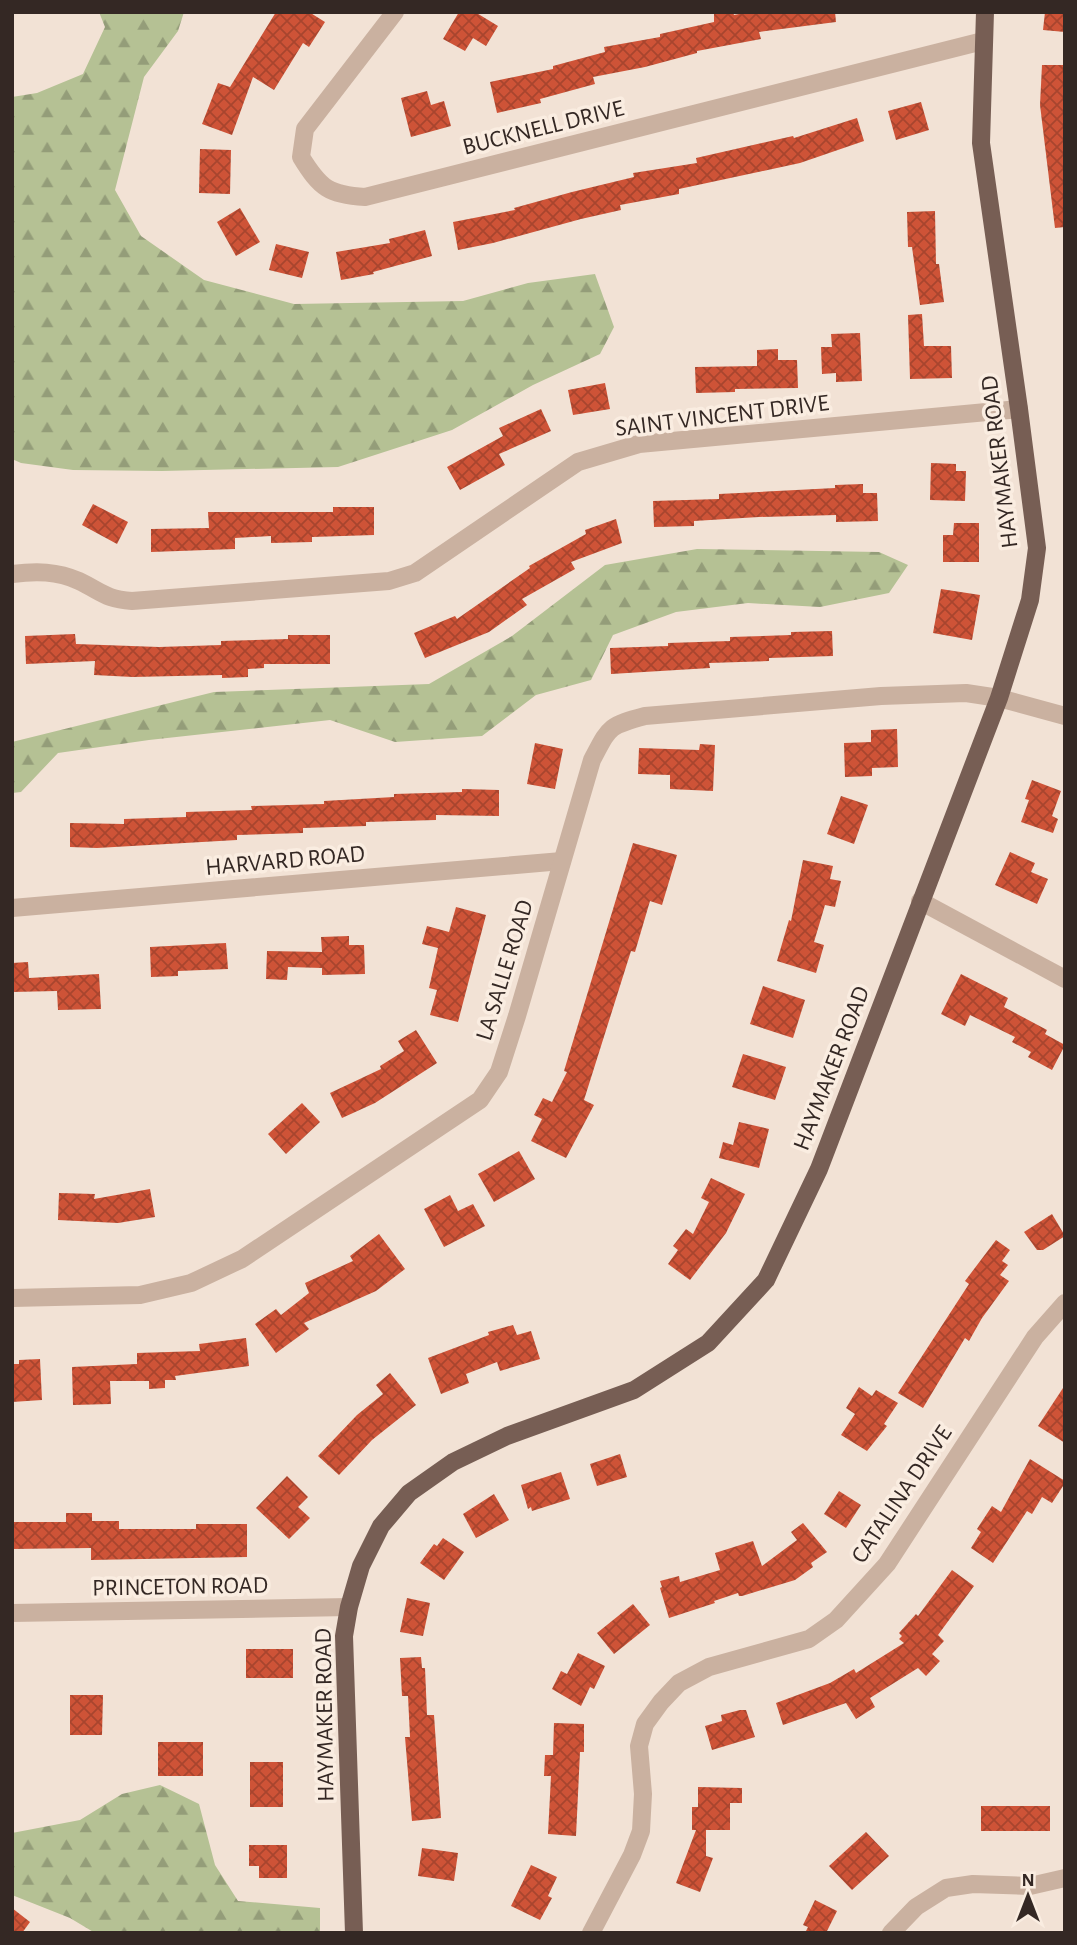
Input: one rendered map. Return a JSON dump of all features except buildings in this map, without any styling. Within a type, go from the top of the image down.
[{"type":"main road","name":"HAYMAKER ROAD","points":[[354,1933],[344,1636],[361,1566],[381,1526],[409,1493],[453,1462],[507,1436],[634,1390],[708,1343],[766,1280],[819,1170],[999,698],[1030,600],[1037,548],[981,143],[985,12]]},
{"type":"street","name":"BUCKNELL DRIVE","points":[[395,12],[305,129],[301,158],[315,180],[340,196],[365,197],[984,41]]},
{"type":"street","name":"SAINT VINCENT DRIVE","points":[[12,574],[35,571],[59,574],[79,581],[111,599],[132,601],[389,581],[415,573],[578,461],[617,450],[639,444],[1019,409]]},
{"type":"street","name":"LA SALLE ROAD","points":[[12,1298],[140,1296],[191,1283],[242,1259],[480,1100],[499,1072],[592,760],[605,735],[616,723],[645,716],[881,696],[966,693],[999,698]]},
{"type":"street","points":[[999,698],[1065,716]]},
{"type":"street","name":"HARVARD ROAD","points":[[12,908],[562,861]]},
{"type":"street","points":[[920,901],[1065,979]]},
{"type":"street","name":"CATALINA DRIVE","points":[[591,1933],[632,1855],[641,1831],[643,1794],[639,1746],[645,1724],[661,1702],[679,1682],[709,1667],[809,1639],[836,1620],[887,1564],[1035,1337],[1065,1303]]},
{"type":"street","name":"PRINCETON ROAD","points":[[12,1613],[349,1607]]},
{"type":"street","points":[[891,1933],[916,1907],[947,1888],[973,1884],[1030,1886],[1065,1878]]},
{"type":"green space","points":[[99,12],[184,12],[178,31],[144,77],[115,190],[141,236],[204,280],[294,304],[463,301],[528,283],[595,274],[614,327],[600,354],[533,385],[452,430],[338,467],[73,470],[21,463],[12,459],[12,97],[37,93],[83,74],[105,27]]},
{"type":"green space","points":[[697,549],[879,552],[908,565],[889,593],[820,607],[748,603],[676,612],[613,635],[591,680],[536,695],[482,736],[395,742],[330,720],[149,740],[58,753],[21,792],[12,793],[12,742],[214,692],[429,684],[512,636],[605,565]]},
{"type":"green space","points":[[160,1785],[199,1804],[215,1865],[238,1901],[320,1908],[320,1933],[95,1933],[70,1918],[12,1895],[12,1833],[80,1820],[122,1794]]}]
